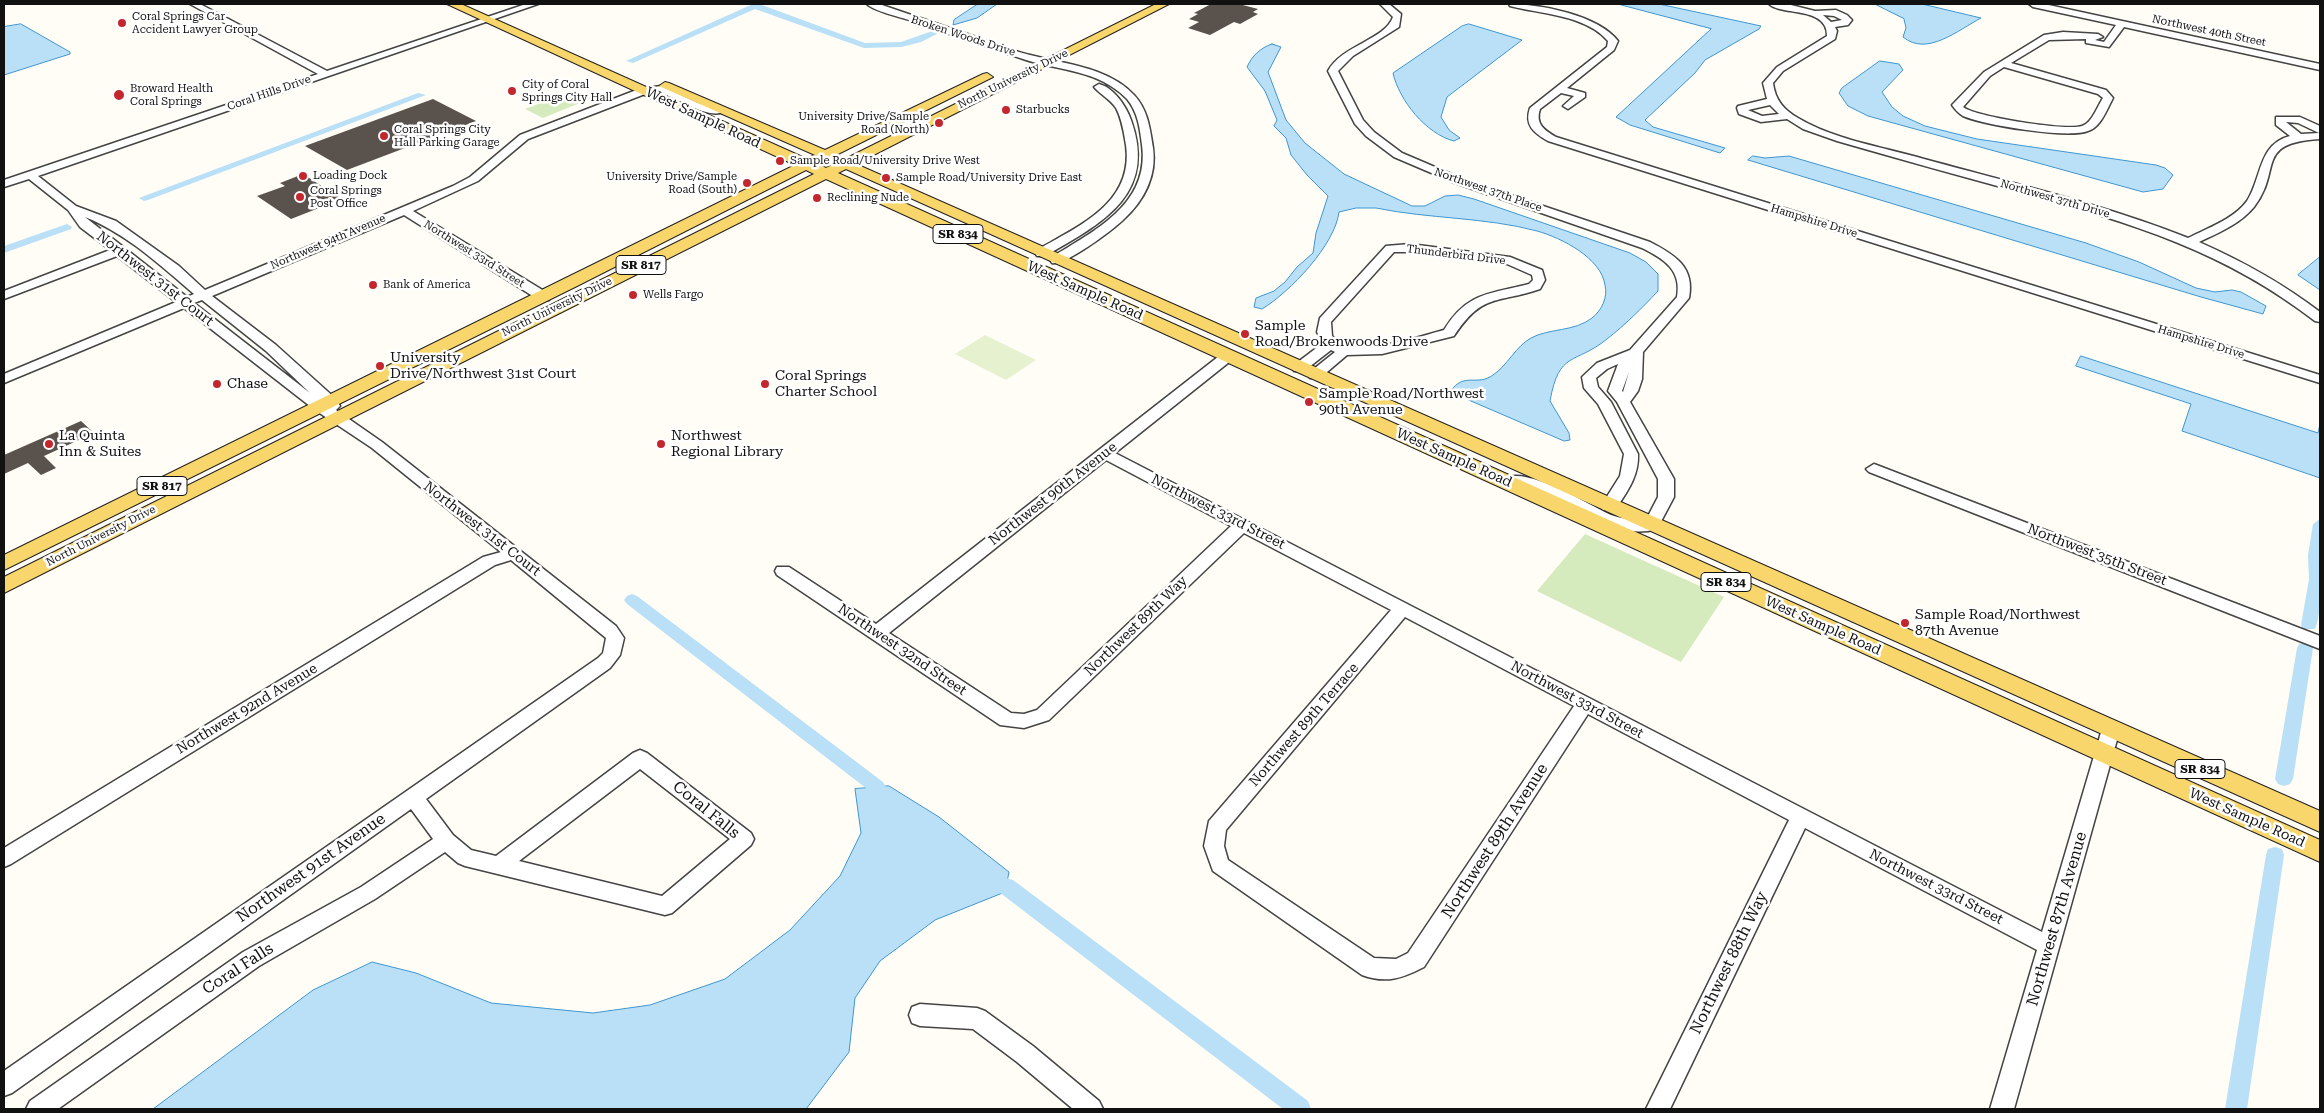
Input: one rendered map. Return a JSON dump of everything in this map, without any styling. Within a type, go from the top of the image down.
[{"type":"main road","name":"West Sample Road","points":[[452,4],[2320,851]]},
{"type":"main road","name":"North University Drive","points":[[4,564],[547,304],[825,174],[1162,4]]},
{"type":"main road","points":[[1132,6],[1150,11]]},
{"type":"main road","name":"West Sample Road","points":[[489,7],[2320,822]]},
{"type":"main road","name":"North University Drive","points":[[4,586],[330,409],[533,319],[547,304],[553,304],[572,284],[825,155],[1044,50]]},
{"type":"main road","points":[[592,68],[616,72],[640,82],[659,84]]},
{"type":"main road","points":[[1092,294],[1124,300],[1204,335],[1220,333]]},
{"type":"main road","points":[[1228,356],[1240,353],[1253,356],[1349,399],[1387,408]]},
{"type":"street","points":[[194,4],[325,74]]},
{"type":"street","name":"Coral Hills Drive","points":[[4,184],[534,4]]},
{"type":"street","name":"Broken Woods Drive","points":[[871,4],[1079,74],[1122,91],[1139,110],[1150,158],[1145,183],[1134,201],[1122,214],[1095,236],[1049,257]]},
{"type":"street","name":"Northwest 37th Place","points":[[1384,4],[1395,12],[1398,16],[1398,22],[1394,27],[1343,59],[1334,67],[1333,71],[1359,122],[1384,145],[1428,169],[1646,245],[1671,259],[1684,276],[1686,288],[1683,298],[1636,352],[1602,366],[1589,377],[1591,388],[1604,402],[1627,443],[1632,463],[1628,479],[1609,506]]},
{"type":"street","name":"Hampshire Drive","points":[[1513,4],[1590,24],[1605,32],[1613,41],[1611,48],[1535,108],[1531,116],[1532,124],[1539,132],[1552,139],[2320,379]]},
{"type":"street","points":[[1773,4],[1813,14],[1830,25],[1832,31],[1832,37],[1772,76],[1767,88],[1775,104],[1749,104],[1742,108],[1743,112],[1761,119],[1790,116]]},
{"type":"street","name":"Northwest 40th Street","points":[[2039,4],[2320,67]]},
{"type":"street","points":[[1813,14],[1834,13],[1841,15],[1847,20],[1844,23],[1830,25]]},
{"type":"street","points":[[2096,40],[2109,20]]},
{"type":"street","points":[[2002,64],[2102,92],[2108,98],[2090,126],[2084,129],[2064,130],[1965,113],[1957,105],[1987,74],[2002,64],[2047,37],[2060,35],[2096,40],[2106,45],[2122,23]]},
{"type":"street","name":"Broken Woods Drive","points":[[1079,74],[1106,92],[1123,110]]},
{"type":"street","points":[[643,90],[661,89],[695,106],[721,110]]},
{"type":"street","points":[[1559,89],[1583,92],[1568,106]]},
{"type":"street","name":"Northwest 94th Avenue","points":[[4,379],[464,185],[524,138],[643,90]]},
{"type":"street","name":"Northwest 37th Drive","points":[[1775,104],[1790,116],[1815,130],[1833,137],[2106,213],[2189,242],[2270,283],[2320,318]]},
{"type":"street","points":[[1049,257],[1081,229],[1107,210],[1128,182],[1133,158],[1123,110],[1139,110]]},
{"type":"street","points":[[2299,138],[2280,123],[2280,119],[2300,120],[2320,130]]},
{"type":"street","points":[[2189,242],[2246,208],[2256,194],[2269,154],[2280,144],[2299,138],[2320,136]]},
{"type":"street","points":[[1133,158],[1150,158]]},
{"type":"street","name":"Northwest 31st Court","points":[[30,175],[72,208],[84,224],[118,251],[185,303],[330,409],[610,630],[614,638],[614,647]]},
{"type":"street","name":"Northwest 31st Court","points":[[72,208],[102,218],[175,269],[203,295],[271,348],[312,387],[330,409]]},
{"type":"street","name":"Northwest 33rd Street","points":[[404,210],[547,304]]},
{"type":"street","points":[[1107,210],[1122,214]]},
{"type":"street","name":"Thunderbird Drive","points":[[1390,248],[1410,248],[1510,261],[1538,273],[1539,280],[1536,286],[1498,294],[1470,306],[1460,314],[1449,333],[1382,350],[1344,351],[1330,344],[1324,337],[1322,330],[1325,320],[1390,248]]},
{"type":"street","points":[[4,295],[118,251]]},
{"type":"street","points":[[1307,372],[1330,344]]},
{"type":"street","points":[[1307,372],[1344,351]]},
{"type":"street","points":[[1604,402],[1623,401],[1631,394],[1636,366],[1636,352]]},
{"type":"street","name":"Northwest 90th Avenue","points":[[878,632],[1228,356]]},
{"type":"street","points":[[1508,482],[1526,482],[1630,526],[1637,528],[1650,525],[1666,497],[1666,479],[1623,401]]},
{"type":"street","name":"Northwest 33rd Street","points":[[1104,453],[2049,946]]},
{"type":"street","name":"Northwest 35th Street","points":[[1874,468],[2320,643]]},
{"type":"street","name":"Northwest 89th Way","points":[[1024,721],[1043,715],[1243,524]]},
{"type":"street","name":"Northwest 92nd Avenue","points":[[4,858],[507,549]]},
{"type":"street","name":"Northwest 32nd Street","points":[[783,571],[878,632],[1007,720],[1024,721]]},
{"type":"street","name":"Northwest 89th Terrace","points":[[1398,969],[1370,968],[1220,865],[1214,846],[1216,827],[1403,608]]},
{"type":"street","name":"Northwest 91st Avenue","points":[[4,1085],[604,663],[614,647]]},
{"type":"street","name":"Northwest 89th Avenue","points":[[1398,969],[1416,960],[1585,704]]},
{"type":"street","name":"Northwest 87th Avenue","points":[[2002,1109],[2111,729]]},
{"type":"street","name":"Coral Falls","points":[[413,796],[446,841],[465,857],[498,866],[666,906],[744,839],[640,758],[498,866]]},
{"type":"street","name":"Northwest 88th Way","points":[[1658,1109],[1800,817]]},
{"type":"street","name":"Coral Falls","points":[[38,1109],[251,959],[368,894],[446,841]]},
{"type":"street","points":[[920,1015],[977,1019],[1025,1054],[1091,1109]]},
{"type":"green space","points":[[574,90],[592,98],[543,118],[525,109]]},
{"type":"green space","points":[[985,335],[1036,360],[1006,380],[955,354]]},
{"type":"green space","points":[[1585,534],[1724,597],[1681,662],[1537,591]]},
{"type":"water","points":[[978,4],[997,4],[977,18],[953,25],[954,20]]},
{"type":"water","points":[[1618,4],[1659,4],[1761,26],[1759,29],[1705,60],[1695,73],[1645,120],[1653,127],[1725,148],[1720,153],[1630,125],[1616,117],[1711,29]]},
{"type":"water","points":[[1875,4],[1922,4],[1981,18],[1942,40],[1922,44],[1912,42],[1903,37],[1906,28],[1904,19]]},
{"type":"water","points":[[21,24],[70,52],[70,54],[4,75],[4,27]]},
{"type":"water","points":[[1469,24],[1522,40],[1447,97],[1441,117],[1449,130],[1460,138],[1454,141],[1434,131],[1415,115],[1401,94],[1393,73],[1462,26]]},
{"type":"water","points":[[1272,44],[1281,47],[1268,72],[1286,120],[1305,143],[1344,174],[1412,206],[1425,206],[1445,196],[1458,195],[1474,199],[1630,253],[1646,262],[1658,274],[1658,291],[1640,310],[1607,339],[1570,361],[1558,373],[1550,401],[1569,433],[1570,440],[1564,441],[1450,392],[1460,382],[1482,380],[1493,375],[1531,338],[1577,326],[1592,318],[1599,311],[1606,290],[1602,275],[1596,266],[1579,250],[1547,234],[1517,226],[1376,208],[1356,208],[1339,212],[1336,225],[1329,239],[1298,280],[1262,309],[1254,307],[1256,298],[1274,291],[1313,253],[1316,233],[1328,196],[1307,175],[1291,155],[1286,138],[1274,126],[1277,120],[1265,91],[1247,67],[1257,53]]},
{"type":"water","points":[[1880,61],[1899,64],[1903,70],[1882,92],[1892,107],[1903,116],[1925,126],[1977,139],[2156,165],[2165,168],[2173,175],[2163,189],[2143,192],[1868,116],[1848,106],[1839,93],[1842,88]]},
{"type":"water","points":[[1753,156],[1765,158],[1789,156],[2086,243],[2139,262],[2196,288],[2215,292],[2232,290],[2241,292],[2266,306],[2263,314],[2201,297],[1748,160]]},
{"type":"water","points":[[2320,257],[2320,290],[2298,275]]},
{"type":"water","points":[[2081,356],[2318,433],[2320,424],[2320,478],[2182,431],[2191,404],[2076,366]]},
{"type":"water","points":[[889,786],[939,817],[1009,872],[1005,892],[935,920],[880,961],[855,998],[849,1052],[806,1109],[153,1109],[313,990],[372,962],[416,973],[491,1003],[593,1013],[650,1005],[725,979],[790,930],[840,876],[861,833],[855,789]]},
{"type":"building","points":[[1211,4],[1239,4],[1258,9],[1253,12],[1258,14],[1240,24],[1234,22],[1210,35],[1188,28],[1199,22],[1189,19],[1198,14],[1194,13]]},
{"type":"building","name":"Coral Springs City Hall Parking Garage","points":[[433,99],[476,121],[347,170],[305,146]]},
{"type":"building","name":"Coral Springs Post Office","points":[[303,174],[342,199],[291,219],[257,196],[285,186],[280,183]]},
{"type":"building","name":"La Quinta Inn & Suites","points":[[81,421],[94,433],[44,456],[56,468],[41,475],[28,463],[4,474],[4,455]]},
{"type":"waterway","points":[[630,61],[759,4]]},
{"type":"waterway","points":[[756,6],[864,45],[901,45],[935,33]]},
{"type":"waterway","points":[[144,198],[421,95]]},
{"type":"waterway","points":[[4,250],[67,227]]},
{"type":"waterway","points":[[2309,625],[2317,579],[2315,555],[2320,524]]},
{"type":"waterway","points":[[632,600],[877,787]]},
{"type":"waterway","points":[[2284,779],[2305,648]]},
{"type":"waterway","points":[[2236,1109],[2275,855]]},
{"type":"waterway","points":[[1006,886],[1300,1109]]},
{"type":"place","name":"Coral Springs Car Accident Lawyer Group","points":[[122,23]]},
{"type":"place","name":"City of Coral Springs City Hall","points":[[512,91]]},
{"type":"place","name":"Broward Health Coral Springs","points":[[119,95]]},
{"type":"place","name":"Starbucks","points":[[1006,110]]},
{"type":"place","name":"University Drive/Sample Road (North)","points":[[939,123]]},
{"type":"place","name":"Coral Springs City Hall Parking Garage","points":[[384,136]]},
{"type":"place","name":"Sample Road/University Drive West","points":[[780,161]]},
{"type":"place","name":"Loading Dock","points":[[303,176]]},
{"type":"place","name":"Sample Road/University Drive East","points":[[886,178]]},
{"type":"place","name":"University Drive/Sample Road (South)","points":[[747,183]]},
{"type":"place","name":"Coral Springs Post Office","points":[[300,197]]},
{"type":"place","name":"Reclining Nude","points":[[817,198]]},
{"type":"place","name":"Bank of America","points":[[373,285]]},
{"type":"place","name":"Wells Fargo","points":[[633,295]]},
{"type":"place","name":"Sample Road/Brokenwoods Drive","points":[[1245,334]]},
{"type":"place","name":"University Drive/Northwest 31st Court","points":[[380,366]]},
{"type":"place","name":"Chase","points":[[217,384]]},
{"type":"place","name":"Coral Springs Charter School","points":[[765,384]]},
{"type":"place","name":"Sample Road/Northwest 90th Avenue","points":[[1309,402]]},
{"type":"place","name":"La Quinta Inn & Suites","points":[[49,444]]},
{"type":"place","name":"Northwest Regional Library","points":[[661,444]]},
{"type":"place","name":"Sample Road/Northwest 87th Avenue","points":[[1905,623]]}]
